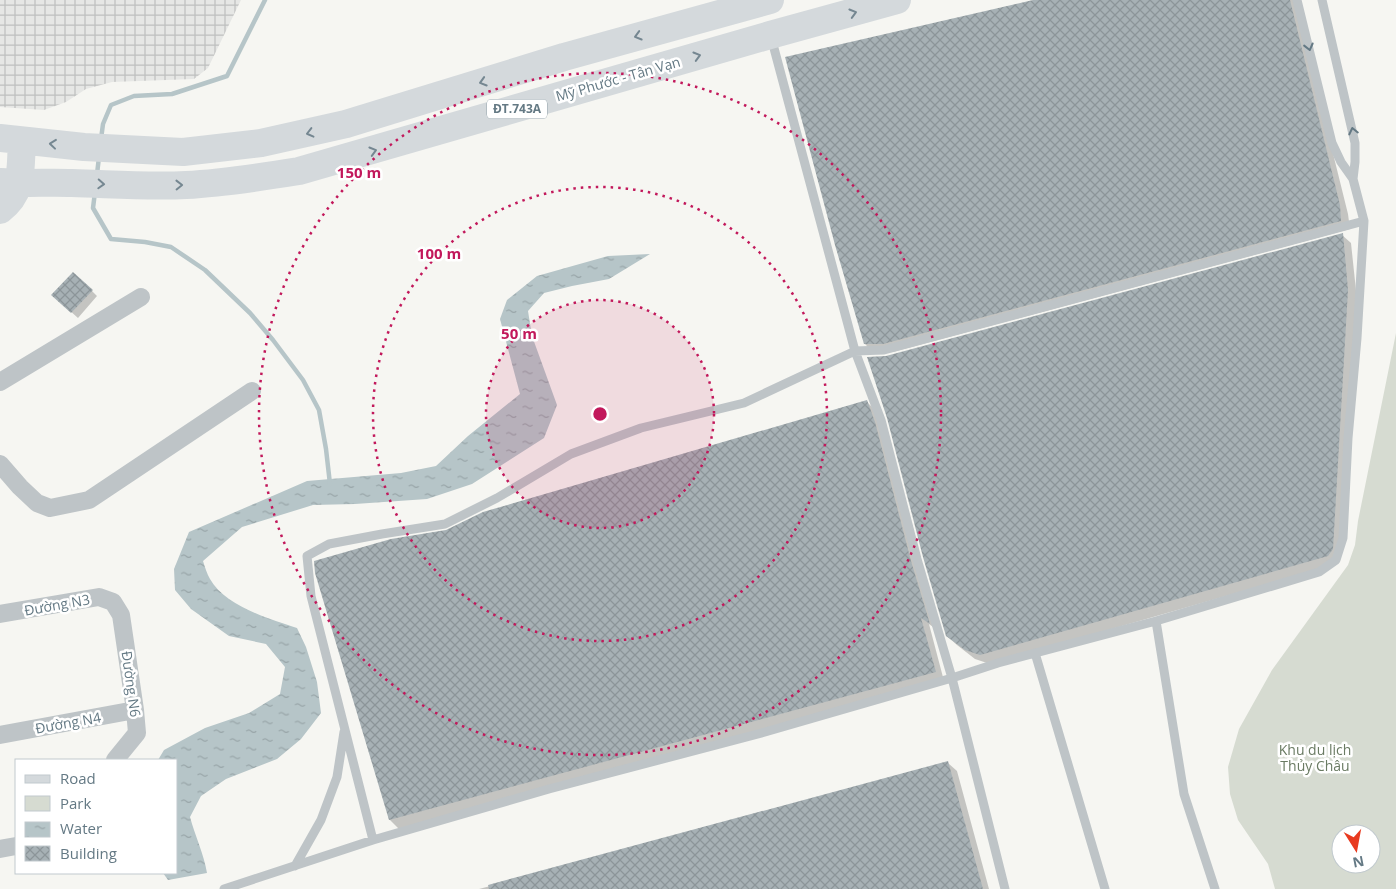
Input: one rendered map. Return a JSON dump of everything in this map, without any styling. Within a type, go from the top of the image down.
[{"type":"main road","name":"Mỹ Phước - Tân Vạn","points":[[10,174],[71,183],[130,186],[186,185],[242,180],[299,171],[897,0]]},
{"type":"main road","name":"ĐT.743A","points":[[11,139],[84,147],[184,152],[223,149],[261,143],[346,124],[564,57],[756,2]]},
{"type":"main road","points":[[0,210],[14,198],[10,174],[11,139]]},
{"type":"street","points":[[0,382],[141,297]]},
{"type":"street","points":[[0,464],[20,487],[37,503],[44,506],[50,508],[89,500],[252,391]]},
{"type":"street","name":"Đường N3","points":[[0,614],[100,597],[113,602]]},
{"type":"street","name":"Đường N6","points":[[113,602],[121,615],[137,733],[116,759]]},
{"type":"street","name":"Đường N4","points":[[0,735],[135,710]]},
{"type":"street","points":[[0,849],[15,846]]},
{"type":"lane","points":[[229,888],[373,840],[549,789],[765,732],[998,663],[1156,621],[1319,572],[1336,560],[1343,538],[1364,221],[1353,179],[1341,162],[1332,143],[1297,0]]},
{"type":"lane","points":[[1322,0],[1355,143],[1356,162],[1353,179]]},
{"type":"lane","points":[[770,35],[855,351],[881,420],[917,559],[952,678],[1005,889]]},
{"type":"lane","points":[[373,840],[311,596],[307,556],[329,544],[445,524],[497,498],[571,454],[641,428],[744,403],[855,351],[884,350],[1364,221]]},
{"type":"lane","points":[[1156,621],[1184,794],[1216,889]]},
{"type":"lane","points":[[1035,654],[1105,889]]},
{"type":"lane","points":[[295,866],[322,820],[337,777],[344,727]]},
{"type":"shaded area","points":[[0,0],[241,0],[208,68],[194,79],[112,82],[86,89],[66,102],[44,110],[0,107]]},
{"type":"green space","name":"Khu du lịch Thủy Châu","points":[[1396,333],[1396,889],[1275,889],[1268,864],[1238,820],[1230,794],[1228,767],[1239,729],[1272,670],[1348,565],[1355,545],[1358,521]]},
{"type":"water","points":[[650,254],[609,279],[544,293],[528,311],[532,336],[557,405],[544,438],[472,484],[427,499],[313,505],[242,527],[203,561],[210,579],[226,597],[249,610],[297,628],[306,647],[317,682],[321,713],[301,739],[277,759],[226,779],[201,796],[190,817],[207,873],[168,880],[164,874],[178,874],[178,759],[159,759],[164,750],[205,728],[249,713],[280,694],[285,667],[266,644],[229,636],[191,609],[175,590],[174,569],[189,532],[307,481],[401,473],[436,466],[468,436],[520,394],[500,319],[507,300],[537,276],[608,256]]},
{"type":"building","points":[[1033,0],[1290,0],[1340,205],[1341,221],[883,344],[864,344],[835,245],[785,57]]},
{"type":"building","points":[[1343,233],[1348,290],[1333,549],[1328,556],[980,655],[965,650],[946,636],[923,557],[887,418],[867,357],[886,356]]},
{"type":"building","points":[[73,272],[93,290],[71,313],[51,295]]},
{"type":"building","points":[[867,400],[875,422],[911,561],[930,624],[921,618],[936,672],[389,820],[315,573],[314,561],[391,539],[446,530],[483,512]]},
{"type":"building","points":[[948,761],[983,889],[489,889],[488,885]]},
{"type":"waterway","points":[[101,139],[103,124],[111,105],[134,96],[172,94],[227,76],[265,0]]},
{"type":"waterway","points":[[97,174],[99,157]]},
{"type":"waterway","points":[[95,192],[93,208],[111,239],[145,242],[171,247],[205,270],[250,313],[273,340],[303,380],[319,410],[330,484]]}]
